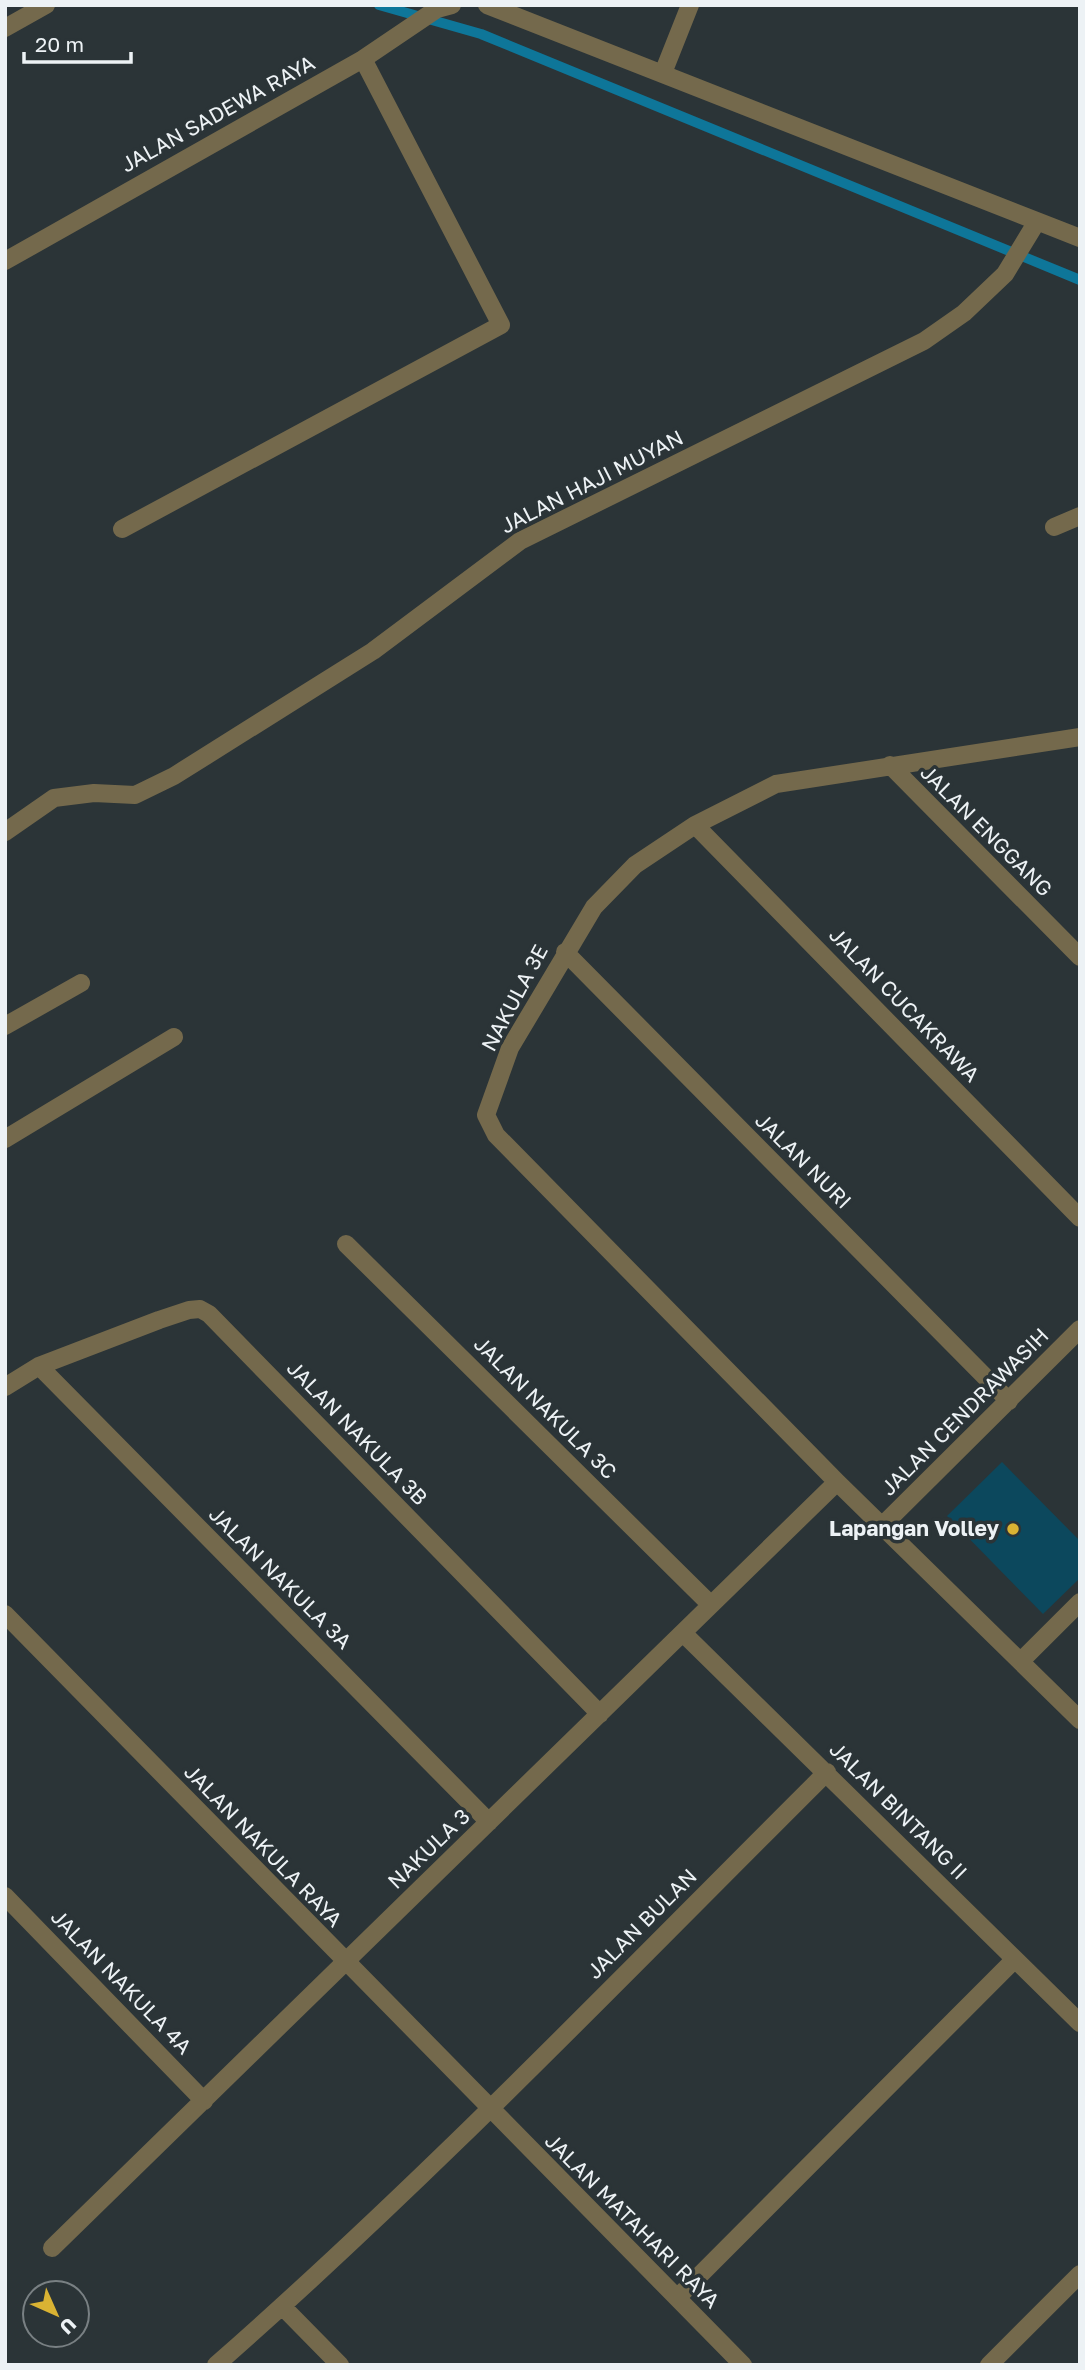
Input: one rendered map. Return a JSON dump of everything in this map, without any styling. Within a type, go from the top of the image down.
[{"type":"street","points":[[5,29],[46,5]]},
{"type":"street","points":[[487,5],[1036,223],[1080,238]]},
{"type":"street","points":[[663,73],[690,5]]},
{"type":"street","name":"JALAN SADEWA RAYA","points":[[5,261],[363,59],[444,7]]},
{"type":"street","points":[[122,529],[501,325],[363,59]]},
{"type":"street","name":"JALAN HAJI MUYAN","points":[[5,832],[54,798],[94,793],[135,795],[174,776],[373,651],[520,541],[925,341],[964,313],[1005,274],[1036,223]]},
{"type":"street","points":[[1054,527],[1080,516]]},
{"type":"street","name":"NAKULA 3E","points":[[1080,737],[776,784],[695,825],[635,864],[594,906],[510,1048],[486,1115],[496,1135],[837,1482],[1080,1720]]},
{"type":"street","name":"JALAN ENGGANG","points":[[890,765],[1080,957]]},
{"type":"street","name":"JALAN CUCAKRAWA","points":[[695,825],[1080,1218]]},
{"type":"street","name":"JALAN NURI","points":[[565,952],[1009,1401]]},
{"type":"street","points":[[5,1026],[81,983]]},
{"type":"street","points":[[5,1139],[174,1037]]},
{"type":"street","name":"JALAN NAKULA 3C","points":[[346,1244],[711,1605]]},
{"type":"street","name":"JALAN NAKULA 3B","points":[[5,1387],[39,1366],[189,1310],[200,1309],[209,1314],[600,1714]]},
{"type":"street","name":"JALAN CENDRAWASIH","points":[[883,1527],[1080,1329]]},
{"type":"street","name":"JALAN NAKULA 3A","points":[[39,1366],[489,1822]]},
{"type":"street","name":"NAKULA 3","points":[[52,2248],[837,1482]]},
{"type":"street","points":[[1021,1661],[1080,1602]]},
{"type":"street","name":"JALAN NAKULA RAYA","points":[[5,1614],[489,2109]]},
{"type":"street","name":"JALAN BINTANG II","points":[[683,1633],[1080,2023]]},
{"type":"street","name":"JALAN BULAN","points":[[216,2365],[282,2306],[489,2109],[827,1772]]},
{"type":"street","name":"JALAN NAKULA 4A","points":[[5,1896],[204,2101]]},
{"type":"street","points":[[677,2298],[1015,1959]]},
{"type":"street","name":"JALAN MATAHARI RAYA","points":[[489,2109],[743,2365]]},
{"type":"street","points":[[989,2365],[1080,2274]]},
{"type":"street","points":[[282,2306],[340,2365]]},
{"type":"shaded area","name":"Lapangan Volley","points":[[1002,1462],[1080,1541],[1080,1578],[1043,1614],[947,1516]]},
{"type":"waterway","points":[[379,5],[481,34],[1080,280]]},
{"type":"place","name":"Lapangan Volley","points":[[1013,1529]]}]
